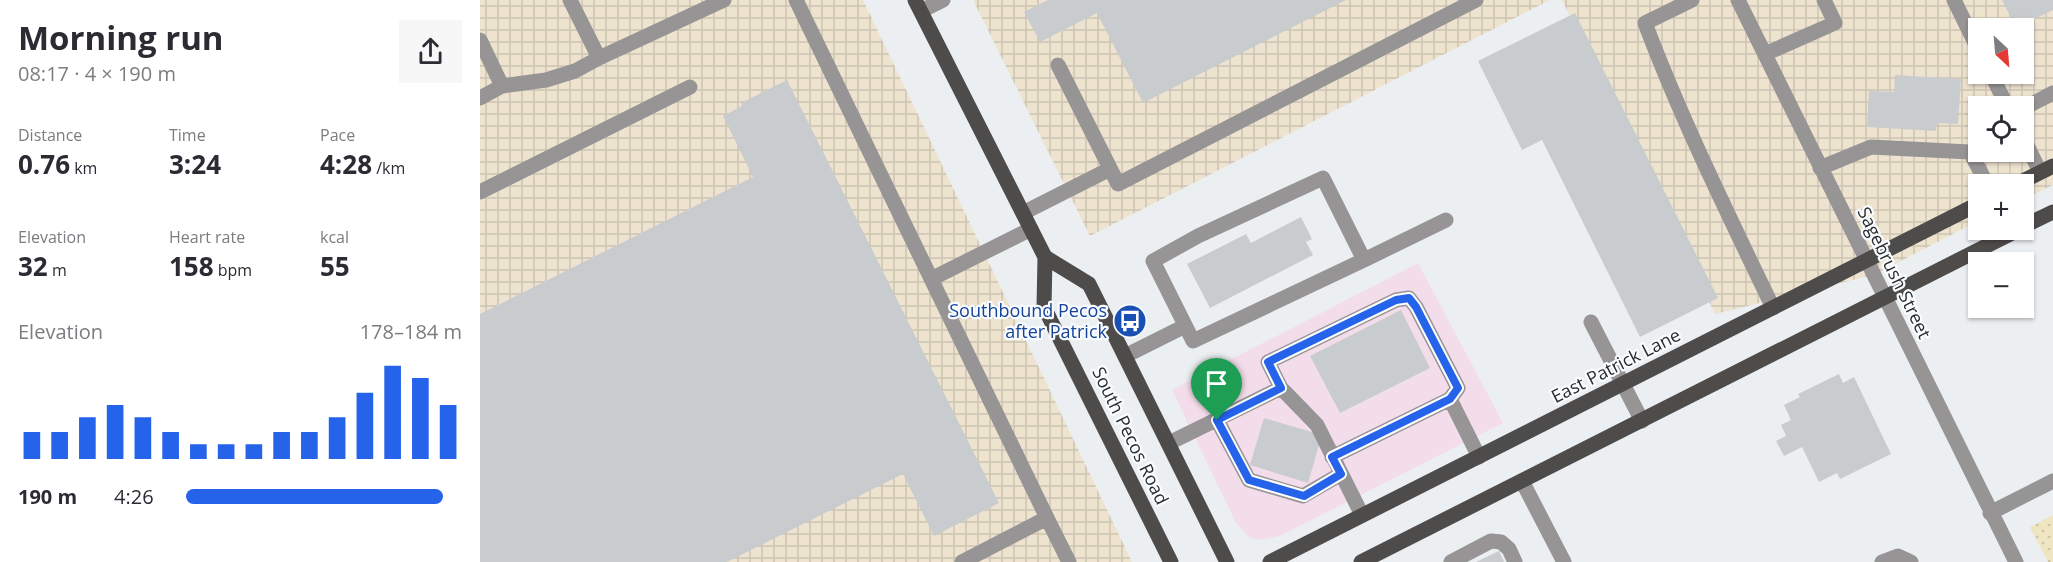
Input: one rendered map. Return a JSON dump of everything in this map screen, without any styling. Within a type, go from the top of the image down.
[{"type":"main road","name":"South Pecos Road","points":[[918,6],[1045,257],[1044,307],[1171,562]]},
{"type":"main road","name":"East Patrick Lane","points":[[1270,562],[1968,209]]},
{"type":"main road","points":[[2034,221],[2053,212]]},
{"type":"main road","points":[[1360,562],[1998,240]]},
{"type":"main road","name":"South Pecos Road","points":[[1045,257],[1089,284],[1227,562]]},
{"type":"street","points":[[570,0],[599,58]]},
{"type":"street","points":[[480,98],[501,86],[546,80],[575,71],[724,0]]},
{"type":"street","points":[[796,0],[1070,562]]},
{"type":"street","points":[[918,6],[943,0]]},
{"type":"street","points":[[1058,65],[1118,184],[1476,0]]},
{"type":"street","points":[[1692,0],[1646,23],[1675,99],[1773,308]]},
{"type":"street","name":"Sagebrush Street","points":[[1738,0],[2016,562]]},
{"type":"street","points":[[1765,54],[1835,23],[1824,0]]},
{"type":"street","points":[[1954,0],[1968,29]]},
{"type":"street","points":[[480,40],[501,86]]},
{"type":"street","points":[[480,192],[690,87]]},
{"type":"street","points":[[2034,103],[2053,93]]},
{"type":"street","points":[[1820,168],[1871,147],[1970,152],[1982,174]]},
{"type":"street","points":[[2034,152],[2047,169]]},
{"type":"street","points":[[1023,213],[1110,169]]},
{"type":"street","points":[[1364,260],[1323,178],[1198,236],[1153,261],[1193,341],[1364,260],[1446,220]]},
{"type":"street","points":[[931,279],[1031,229]]},
{"type":"street","points":[[1332,457],[1450,399],[1458,388],[1416,307],[1409,298],[1396,300],[1268,362],[1281,388],[1317,425],[1332,457],[1362,515]]},
{"type":"street","points":[[1591,322],[1642,421]]},
{"type":"street","points":[[1125,356],[1185,326]]},
{"type":"street","points":[[1169,443],[1281,388]]},
{"type":"street","points":[[1450,399],[1479,457]]},
{"type":"street","points":[[1217,420],[1249,480],[1304,496],[1341,474]]},
{"type":"street","points":[[1522,481],[1564,562]]},
{"type":"street","points":[[1990,513],[2053,481]]},
{"type":"street","points":[[962,562],[1047,518]]},
{"type":"street","points":[[1451,562],[1491,542],[1501,542],[1509,549],[1515,562]]},
{"type":"street","points":[[1882,562],[1898,556],[1911,562]]},
{"type":"shaded area","points":[[480,0],[863,0],[1132,562],[480,562]]},
{"type":"shaded area","points":[[973,0],[1550,0],[1090,236]]},
{"type":"shaded area","points":[[1562,0],[2053,0],[2053,185],[2034,194],[2034,174],[1968,174],[1968,226],[1873,275],[1715,314]]},
{"type":"shaded area","points":[[1418,263],[1503,423],[1280,536],[1258,540],[1249,537],[1236,523],[1172,390]]},
{"type":"sand","points":[[2053,515],[2053,562],[2048,562],[2030,527]]},
{"type":"building","points":[[1048,0],[1346,0],[1143,103],[1097,13],[1040,42],[1024,12]]},
{"type":"building","points":[[2002,0],[2053,0],[2053,10],[2034,19],[2011,18]]},
{"type":"building","points":[[1575,13],[1718,298],[1640,337],[1542,140],[1522,150],[1478,61]]},
{"type":"building","points":[[1895,75],[1961,79],[1958,124],[1937,123],[1936,131],[1867,127],[1869,91],[1894,92]]},
{"type":"building","points":[[787,80],[999,503],[934,536],[903,474],[727,562],[480,562],[480,314],[753,177],[723,116],[742,106],[741,103]]},
{"type":"building","points":[[1301,217],[1312,239],[1306,242],[1313,255],[1210,308],[1187,264],[1246,234],[1251,243]]},
{"type":"building","points":[[1401,310],[1430,368],[1340,413],[1310,356]]},
{"type":"building","points":[[1839,374],[1843,383],[1854,377],[1891,454],[1840,479],[1837,473],[1819,482],[1802,447],[1784,456],[1776,441],[1786,436],[1781,425],[1791,420],[1784,405],[1800,397],[1798,394]]},
{"type":"building","points":[[1264,418],[1322,435],[1308,483],[1250,465]]},
{"type":"building","points":[[1499,551],[1504,562],[1476,562]]},
{"type":"place","name":"Southbound Pecos after Patrick","points":[[1130,321]]},
{"type":"route","points":[[1409,298],[1416,307],[1458,388],[1450,399],[1332,457],[1341,474],[1304,496],[1249,480],[1217,420],[1281,388],[1268,362],[1396,300],[1409,298]]}]
